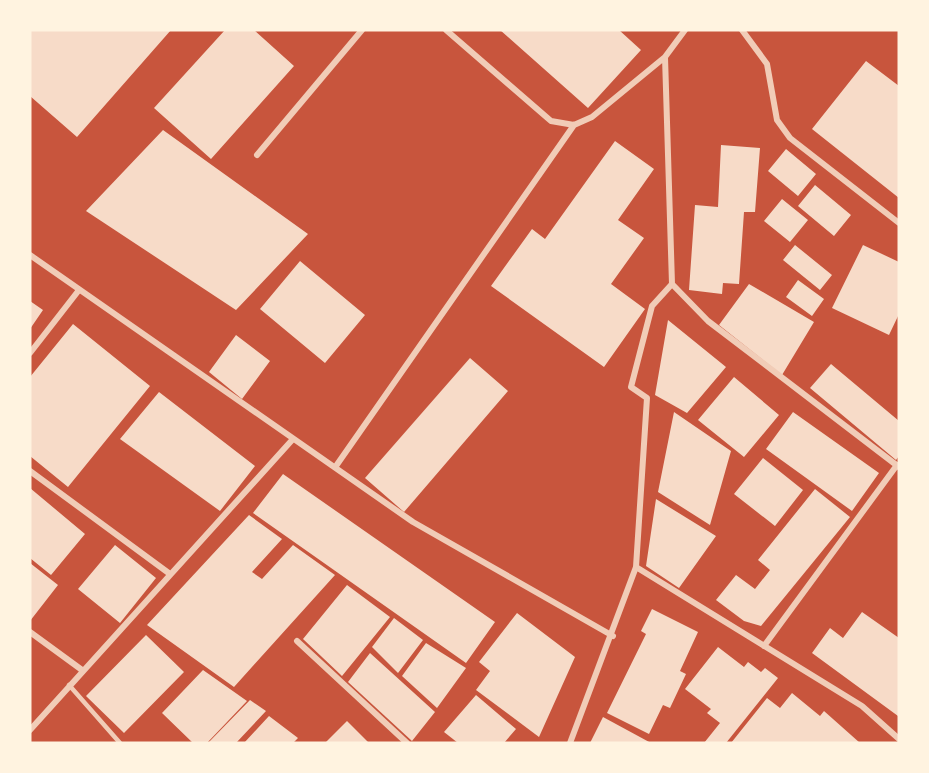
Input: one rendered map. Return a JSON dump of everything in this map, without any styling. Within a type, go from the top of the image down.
[{"type":"street","points":[[257,155],[362,30]]},
{"type":"street","points":[[446,30],[551,121],[574,125]]},
{"type":"street","points":[[336,466],[574,125],[592,117],[665,57],[685,30]]},
{"type":"street","points":[[742,30],[767,64],[777,120],[790,138],[899,223]]},
{"type":"street","points":[[665,57],[672,284],[708,321],[898,466],[764,646]]},
{"type":"street","points":[[30,255],[293,439],[336,466],[413,522],[613,636]]},
{"type":"street","points":[[570,743],[613,636],[636,567],[647,398],[631,387],[652,306],[672,284]]},
{"type":"street","points":[[30,353],[80,290]]},
{"type":"street","points":[[30,730],[293,439]]},
{"type":"street","points":[[30,471],[170,574]]},
{"type":"street","points":[[636,567],[862,706],[899,739]]},
{"type":"street","points":[[30,632],[82,670]]},
{"type":"street","points":[[297,641],[407,743]]},
{"type":"lane","points":[[69,685],[120,743]]},
{"type":"building","points":[[30,30],[171,30],[77,137],[30,96]]},
{"type":"building","points":[[225,30],[254,30],[294,66],[211,159],[154,108]]},
{"type":"building","points":[[500,30],[619,30],[641,50],[588,108]]},
{"type":"building","points":[[866,61],[899,86],[899,198],[812,129]]},
{"type":"building","points":[[163,130],[308,234],[236,310],[86,211]]},
{"type":"building","points":[[615,141],[654,169],[618,220],[644,238],[611,284],[645,309],[604,367],[491,286],[532,229],[545,239]]},
{"type":"building","points":[[721,145],[760,148],[755,212],[744,212],[739,284],[723,283],[722,294],[689,290],[695,205],[718,207]]},
{"type":"building","points":[[786,149],[816,174],[798,196],[768,171]]},
{"type":"building","points":[[815,185],[851,215],[834,236],[798,206]]},
{"type":"building","points":[[782,199],[808,220],[790,242],[764,221]]},
{"type":"building","points":[[795,245],[832,275],[820,290],[783,260]]},
{"type":"building","points":[[863,245],[899,262],[899,314],[889,335],[832,308]]},
{"type":"building","points":[[300,261],[365,315],[325,363],[260,309]]},
{"type":"building","points":[[798,280],[824,299],[812,316],[786,297]]},
{"type":"building","points":[[749,284],[814,322],[782,375],[719,325]]},
{"type":"building","points":[[30,301],[43,310],[30,329]]},
{"type":"building","points":[[668,320],[726,367],[687,413],[655,395]]},
{"type":"building","points":[[73,324],[150,386],[68,487],[30,456],[30,377]]},
{"type":"building","points":[[236,335],[270,361],[242,399],[209,372]]},
{"type":"building","points":[[470,358],[508,391],[404,512],[365,478]]},
{"type":"building","points":[[831,364],[899,421],[899,456],[896,460],[810,388]]},
{"type":"building","points":[[734,377],[779,415],[744,457],[698,420]]},
{"type":"building","points":[[159,392],[255,466],[220,511],[120,439]]},
{"type":"building","points":[[674,412],[731,451],[710,525],[658,492]]},
{"type":"building","points":[[793,412],[879,473],[852,511],[766,449]]},
{"type":"building","points":[[763,458],[803,490],[775,526],[734,494]]},
{"type":"building","points":[[283,474],[495,622],[466,663],[253,513]]},
{"type":"building","points":[[30,488],[85,534],[51,575],[30,558]]},
{"type":"building","points":[[815,489],[850,517],[761,626],[744,621],[716,600],[736,575],[755,589],[770,570],[758,560]]},
{"type":"building","points":[[656,499],[716,536],[679,588],[646,566]]},
{"type":"building","points":[[249,515],[282,539],[252,572],[262,579],[293,545],[335,575],[234,687],[147,625]]},
{"type":"building","points":[[115,545],[156,578],[120,623],[78,589]]},
{"type":"building","points":[[30,563],[58,585],[30,621]]},
{"type":"building","points":[[347,585],[390,617],[342,676],[303,639]]},
{"type":"building","points":[[652,609],[698,632],[680,671],[686,674],[670,708],[663,705],[649,734],[607,713],[646,634],[641,631]]},
{"type":"building","points":[[862,612],[899,638],[898,716],[812,653],[830,628],[843,638]]},
{"type":"building","points":[[517,613],[575,657],[539,737],[476,690],[490,671],[479,662]]},
{"type":"building","points":[[394,618],[423,640],[398,673],[372,647]]},
{"type":"building","points":[[146,635],[184,672],[124,733],[86,696]]},
{"type":"building","points":[[426,643],[466,668],[437,708],[402,676]]},
{"type":"building","points":[[718,647],[744,667],[748,662],[761,672],[765,668],[778,678],[726,743],[704,743],[720,723],[707,713],[711,709],[685,689]]},
{"type":"building","points":[[370,653],[435,712],[412,741],[348,682]]},
{"type":"building","points":[[203,670],[247,701],[207,743],[193,743],[162,713]]},
{"type":"building","points":[[792,693],[820,716],[824,711],[860,743],[731,743],[767,698],[780,708]]},
{"type":"building","points":[[476,695],[516,729],[504,743],[458,743],[444,732]]},
{"type":"building","points":[[250,700],[266,711],[236,743],[208,743]]},
{"type":"building","points":[[269,716],[298,738],[293,743],[244,743]]},
{"type":"building","points":[[603,717],[651,743],[590,743]]},
{"type":"building","points":[[347,721],[369,743],[325,743]]}]
